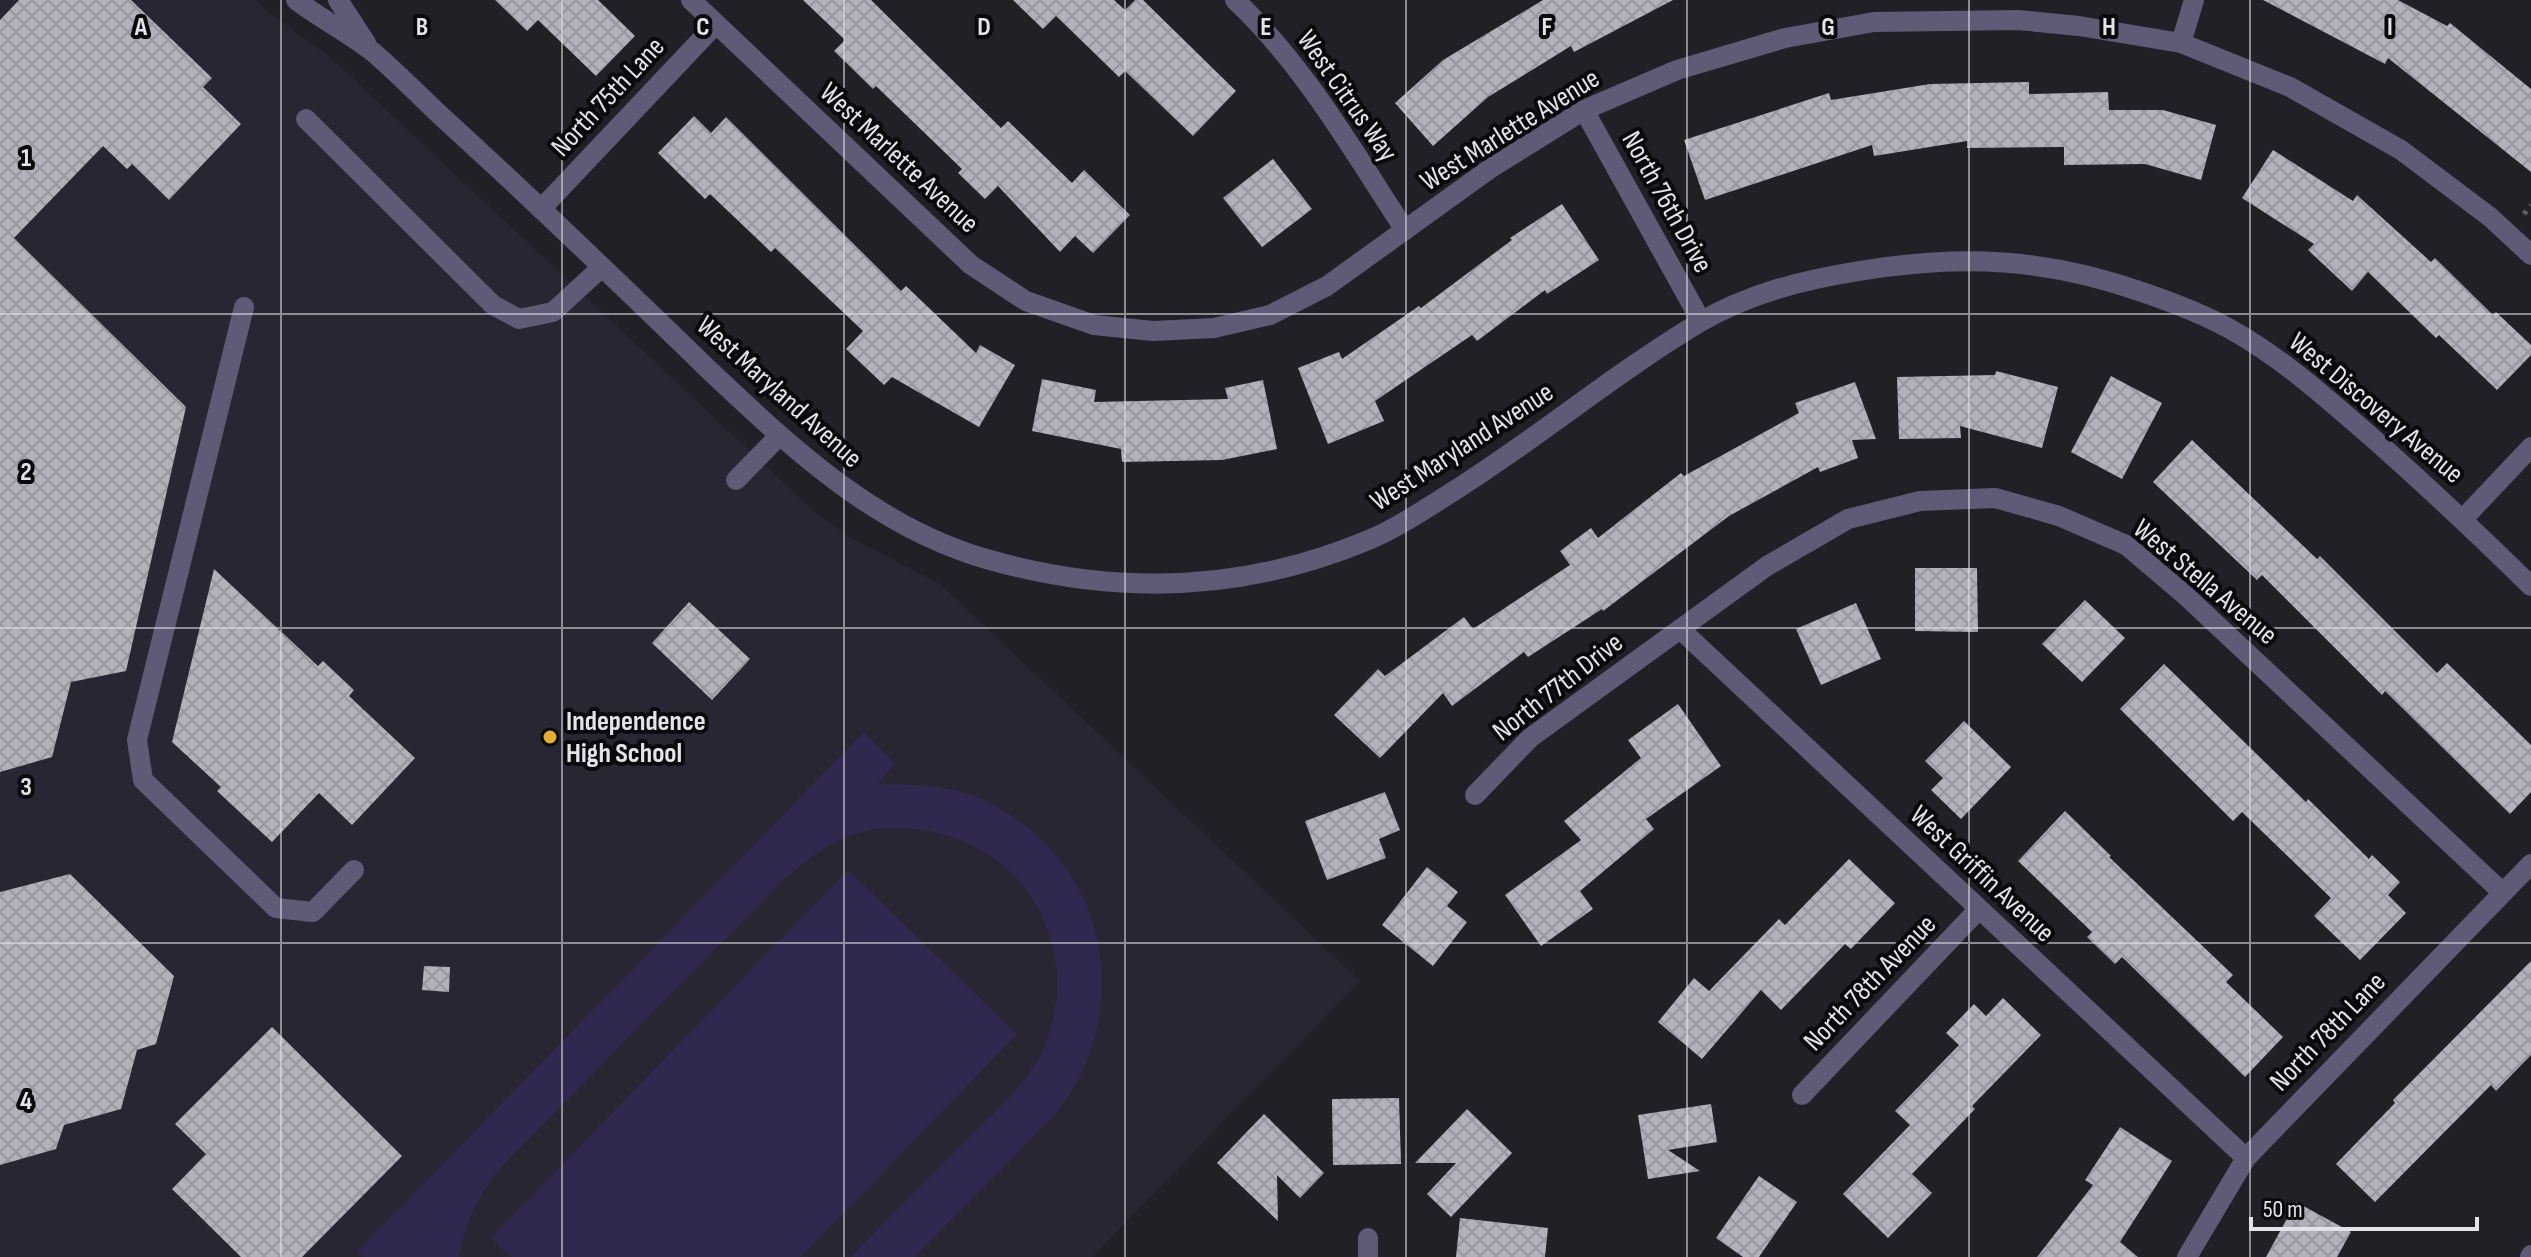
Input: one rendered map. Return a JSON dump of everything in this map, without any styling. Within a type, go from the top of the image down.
[{"type":"street","name":"West Maryland Avenue","points":[[296,0],[370,50],[779,436],[827,475],[877,511],[931,538],[985,559],[1058,576],[1124,584],[1205,584],[1283,568],[1372,539],[1508,457],[1701,321]]},
{"type":"street","name":"West Maryland Avenue","points":[[338,0],[370,50]]},
{"type":"street","name":"West Marlette Avenue","points":[[691,0],[971,265],[1026,301],[1094,325],[1153,331],[1214,328],[1270,315],[1327,286],[1491,168],[1584,110],[1677,70],[1785,38],[1874,22],[2018,20],[2079,26],[2181,43],[2290,87],[2401,150],[2490,217],[2531,255]]},
{"type":"street","name":"West Citrus Way","points":[[1235,0],[1261,24],[1304,78],[1405,230]]},
{"type":"street","points":[[2181,43],[2194,0]]},
{"type":"street","name":"North 75th Lane","points":[[541,209],[716,24]]},
{"type":"street","name":"North 76th Drive","points":[[1584,110],[1701,321]]},
{"type":"street","points":[[306,119],[493,305],[519,319],[553,312],[602,267]]},
{"type":"street","name":"West Discovery Avenue","points":[[1701,321],[1753,297],[1811,279],[1896,265],[2005,260],[2102,278],[2183,306],[2228,327],[2273,356],[2324,395],[2463,519],[2531,586]]},
{"type":"street","points":[[244,307],[137,740],[143,780],[276,908],[313,912],[354,870]]},
{"type":"street","points":[[736,480],[779,436]]},
{"type":"street","points":[[2463,519],[2531,447]]},
{"type":"street","name":"West Stella Avenue","points":[[1681,630],[1767,566],[1848,519],[1920,501],[1995,498],[2059,516],[2126,545],[2186,596],[2503,893]]},
{"type":"street","name":"North 77th Drive","points":[[1475,795],[1530,738],[1681,630]]},
{"type":"street","name":"West Griffin Avenue","points":[[1681,630],[2246,1158]]},
{"type":"street","name":"North 78th Lane","points":[[2187,1257],[2246,1158],[2531,864]]},
{"type":"street","name":"North 78th Avenue","points":[[1802,1095],[1979,909]]},
{"type":"shaded area","name":"Independence High School","points":[[0,0],[256,0],[330,57],[818,515],[851,538],[940,584],[1360,981],[1092,1257],[0,1257]]},
{"type":"shaded area","points":[[864,732],[895,764],[877,784],[941,788],[966,793],[991,804],[1026,826],[1057,856],[1079,890],[1094,927],[1101,966],[1101,1006],[1092,1046],[1076,1083],[1052,1118],[914,1257],[851,1257],[1000,1107],[1031,1071],[1046,1043],[1055,1008],[1057,974],[1051,942],[1040,911],[1022,884],[998,861],[969,844],[935,832],[902,828],[869,830],[844,838],[822,850],[781,882],[504,1164],[475,1207],[459,1257],[364,1257],[358,1251]]},
{"type":"shaded area","points":[[848,870],[1017,1034],[801,1257],[511,1257],[491,1238]]},
{"type":"building","points":[[19,0],[131,0],[212,78],[203,87],[241,124],[169,200],[132,164],[127,169],[103,146],[14,238],[186,407],[126,671],[71,682],[52,757],[0,772],[0,20]]},
{"type":"building","points":[[495,0],[598,0],[635,36],[596,76],[538,20],[527,31]]},
{"type":"building","points":[[803,0],[871,0],[1001,128],[1008,121],[1072,183],[1084,170],[1130,215],[1093,253],[1075,236],[1060,252],[998,186],[985,199],[958,173],[962,169],[876,86],[873,89],[834,51],[845,40]]},
{"type":"building","points":[[1013,0],[1114,0],[1125,10],[1135,0],[1143,0],[1236,91],[1193,136],[1125,71],[1119,77],[1056,16],[1043,29]]},
{"type":"building","points":[[1543,0],[1673,0],[1574,52],[1571,46],[1488,97],[1433,146],[1395,103],[1443,60]]},
{"type":"building","points":[[2263,0],[2398,0],[2447,26],[2450,23],[2531,89],[2531,172],[2388,58],[2385,64]]},
{"type":"building","points":[[2029,82],[2029,94],[2108,92],[2109,110],[2163,110],[2216,125],[2201,180],[2145,164],[2064,165],[2064,147],[1967,148],[1967,141],[1874,156],[1872,145],[1705,200],[1684,140],[1829,93],[1831,100],[1930,84]]},
{"type":"building","points":[[694,116],[711,133],[726,117],[901,291],[906,286],[976,353],[980,345],[1015,365],[979,427],[892,377],[884,385],[846,349],[863,331],[775,248],[771,252],[710,194],[705,199],[658,153]]},
{"type":"building","points":[[2273,150],[2353,201],[2357,195],[2431,262],[2435,258],[2493,315],[2496,312],[2531,345],[2531,355],[2497,390],[2439,335],[2436,338],[2368,272],[2352,291],[2308,250],[2314,244],[2242,198]]},
{"type":"building","points":[[1273,159],[1312,209],[1262,247],[1223,198]]},
{"type":"building","points":[[1562,204],[1599,260],[1547,294],[1545,290],[1477,341],[1472,335],[1375,401],[1384,421],[1328,444],[1298,368],[1339,352],[1342,359],[1419,306],[1421,308],[1512,240],[1510,238]]},
{"type":"building","points":[[1996,371],[2058,387],[2042,448],[1960,426],[1961,438],[1899,439],[1897,377],[1995,375]]},
{"type":"building","points":[[2111,376],[2162,403],[2122,479],[2071,452]]},
{"type":"building","points":[[1042,379],[1096,390],[1094,402],[1228,399],[1225,388],[1263,380],[1277,449],[1222,460],[1122,462],[1121,449],[1032,431]]},
{"type":"building","points":[[1855,382],[1876,439],[1852,440],[1858,458],[1820,472],[1818,467],[1729,516],[1603,611],[1528,657],[1524,652],[1452,706],[1443,693],[1380,758],[1334,715],[1378,669],[1385,676],[1464,617],[1473,629],[1570,565],[1560,551],[1591,528],[1598,538],[1681,473],[1684,476],[1799,413],[1795,403]]},
{"type":"building","points":[[2192,440],[2317,559],[2320,556],[2437,673],[2447,663],[2531,745],[2531,792],[2510,814],[2385,691],[2382,695],[2262,575],[2257,580],[2153,482]]},
{"type":"building","points":[[1915,568],[1977,568],[1978,632],[1915,631]]},
{"type":"building","points":[[214,569],[318,666],[323,661],[354,690],[349,696],[415,758],[352,825],[319,793],[272,842],[217,791],[221,787],[172,742]]},
{"type":"building","points":[[2085,600],[2125,638],[2082,682],[2042,644]]},
{"type":"building","points":[[689,602],[750,659],[712,700],[652,643]]},
{"type":"building","points":[[1856,603],[1881,659],[1821,685],[1796,629]]},
{"type":"building","points":[[2164,664],[2306,802],[2308,799],[2369,859],[2372,855],[2400,882],[2388,895],[2406,913],[2360,960],[2314,916],[2331,898],[2242,812],[2233,821],[2120,709]]},
{"type":"building","points":[[1678,704],[1721,766],[1646,819],[1654,829],[1580,891],[1593,909],[1541,946],[1505,895],[1581,840],[1564,821],[1641,758],[1628,740]]},
{"type":"building","points":[[1964,721],[2011,767],[1961,819],[1931,790],[1943,778],[1925,761]]},
{"type":"building","points":[[1385,792],[1400,830],[1379,839],[1386,858],[1327,880],[1305,821]]},
{"type":"building","points":[[2065,811],[2233,975],[2226,982],[2283,1037],[2245,1077],[2122,957],[2115,964],[2087,937],[2092,932],[2018,861]]},
{"type":"building","points":[[1849,859],[1895,903],[1851,949],[1845,944],[1781,1010],[1761,990],[1702,1059],[1658,1022],[1694,978],[1709,991],[1779,919],[1785,925]]},
{"type":"building","points":[[1427,867],[1458,892],[1447,906],[1467,922],[1433,966],[1382,925]]},
{"type":"building","points":[[70,874],[174,976],[156,1044],[137,1050],[121,1109],[64,1125],[56,1149],[0,1165],[0,892]]},
{"type":"building","points":[[2531,961],[2531,1055],[2496,1091],[2491,1085],[2375,1202],[2336,1164],[2395,1103],[2393,1100]]},
{"type":"building","points":[[424,966],[450,967],[449,992],[422,990]]},
{"type":"building","points":[[2003,998],[2041,1035],[1912,1174],[1932,1193],[1888,1238],[1843,1194],[1910,1125],[1895,1111],[1959,1045],[1946,1033],[1974,1004],[1986,1016]]},
{"type":"building","points":[[272,1027],[402,1156],[302,1257],[241,1257],[172,1189],[206,1154],[175,1124]]},
{"type":"building","points":[[1399,1098],[1401,1164],[1333,1165],[1332,1099]]},
{"type":"building","points":[[1711,1104],[1717,1142],[1668,1150],[1700,1171],[1648,1179],[1638,1115]]},
{"type":"building","points":[[1467,1109],[1512,1153],[1451,1217],[1427,1194],[1456,1163],[1415,1163]]},
{"type":"building","points":[[1264,1114],[1324,1173],[1300,1198],[1277,1175],[1278,1221],[1217,1163]]},
{"type":"building","points":[[2120,1127],[2172,1161],[2120,1242],[2138,1257],[2037,1257],[2093,1185],[2085,1180]]},
{"type":"building","points":[[1759,1176],[1797,1202],[1759,1257],[1743,1257],[1716,1238]]},
{"type":"building","points":[[2296,1202],[2351,1232],[2337,1257],[2266,1257]]},
{"type":"building","points":[[1460,1218],[1548,1228],[1545,1257],[1456,1257]]},
{"type":"place","name":"Independence High School","points":[[550,737]]}]
